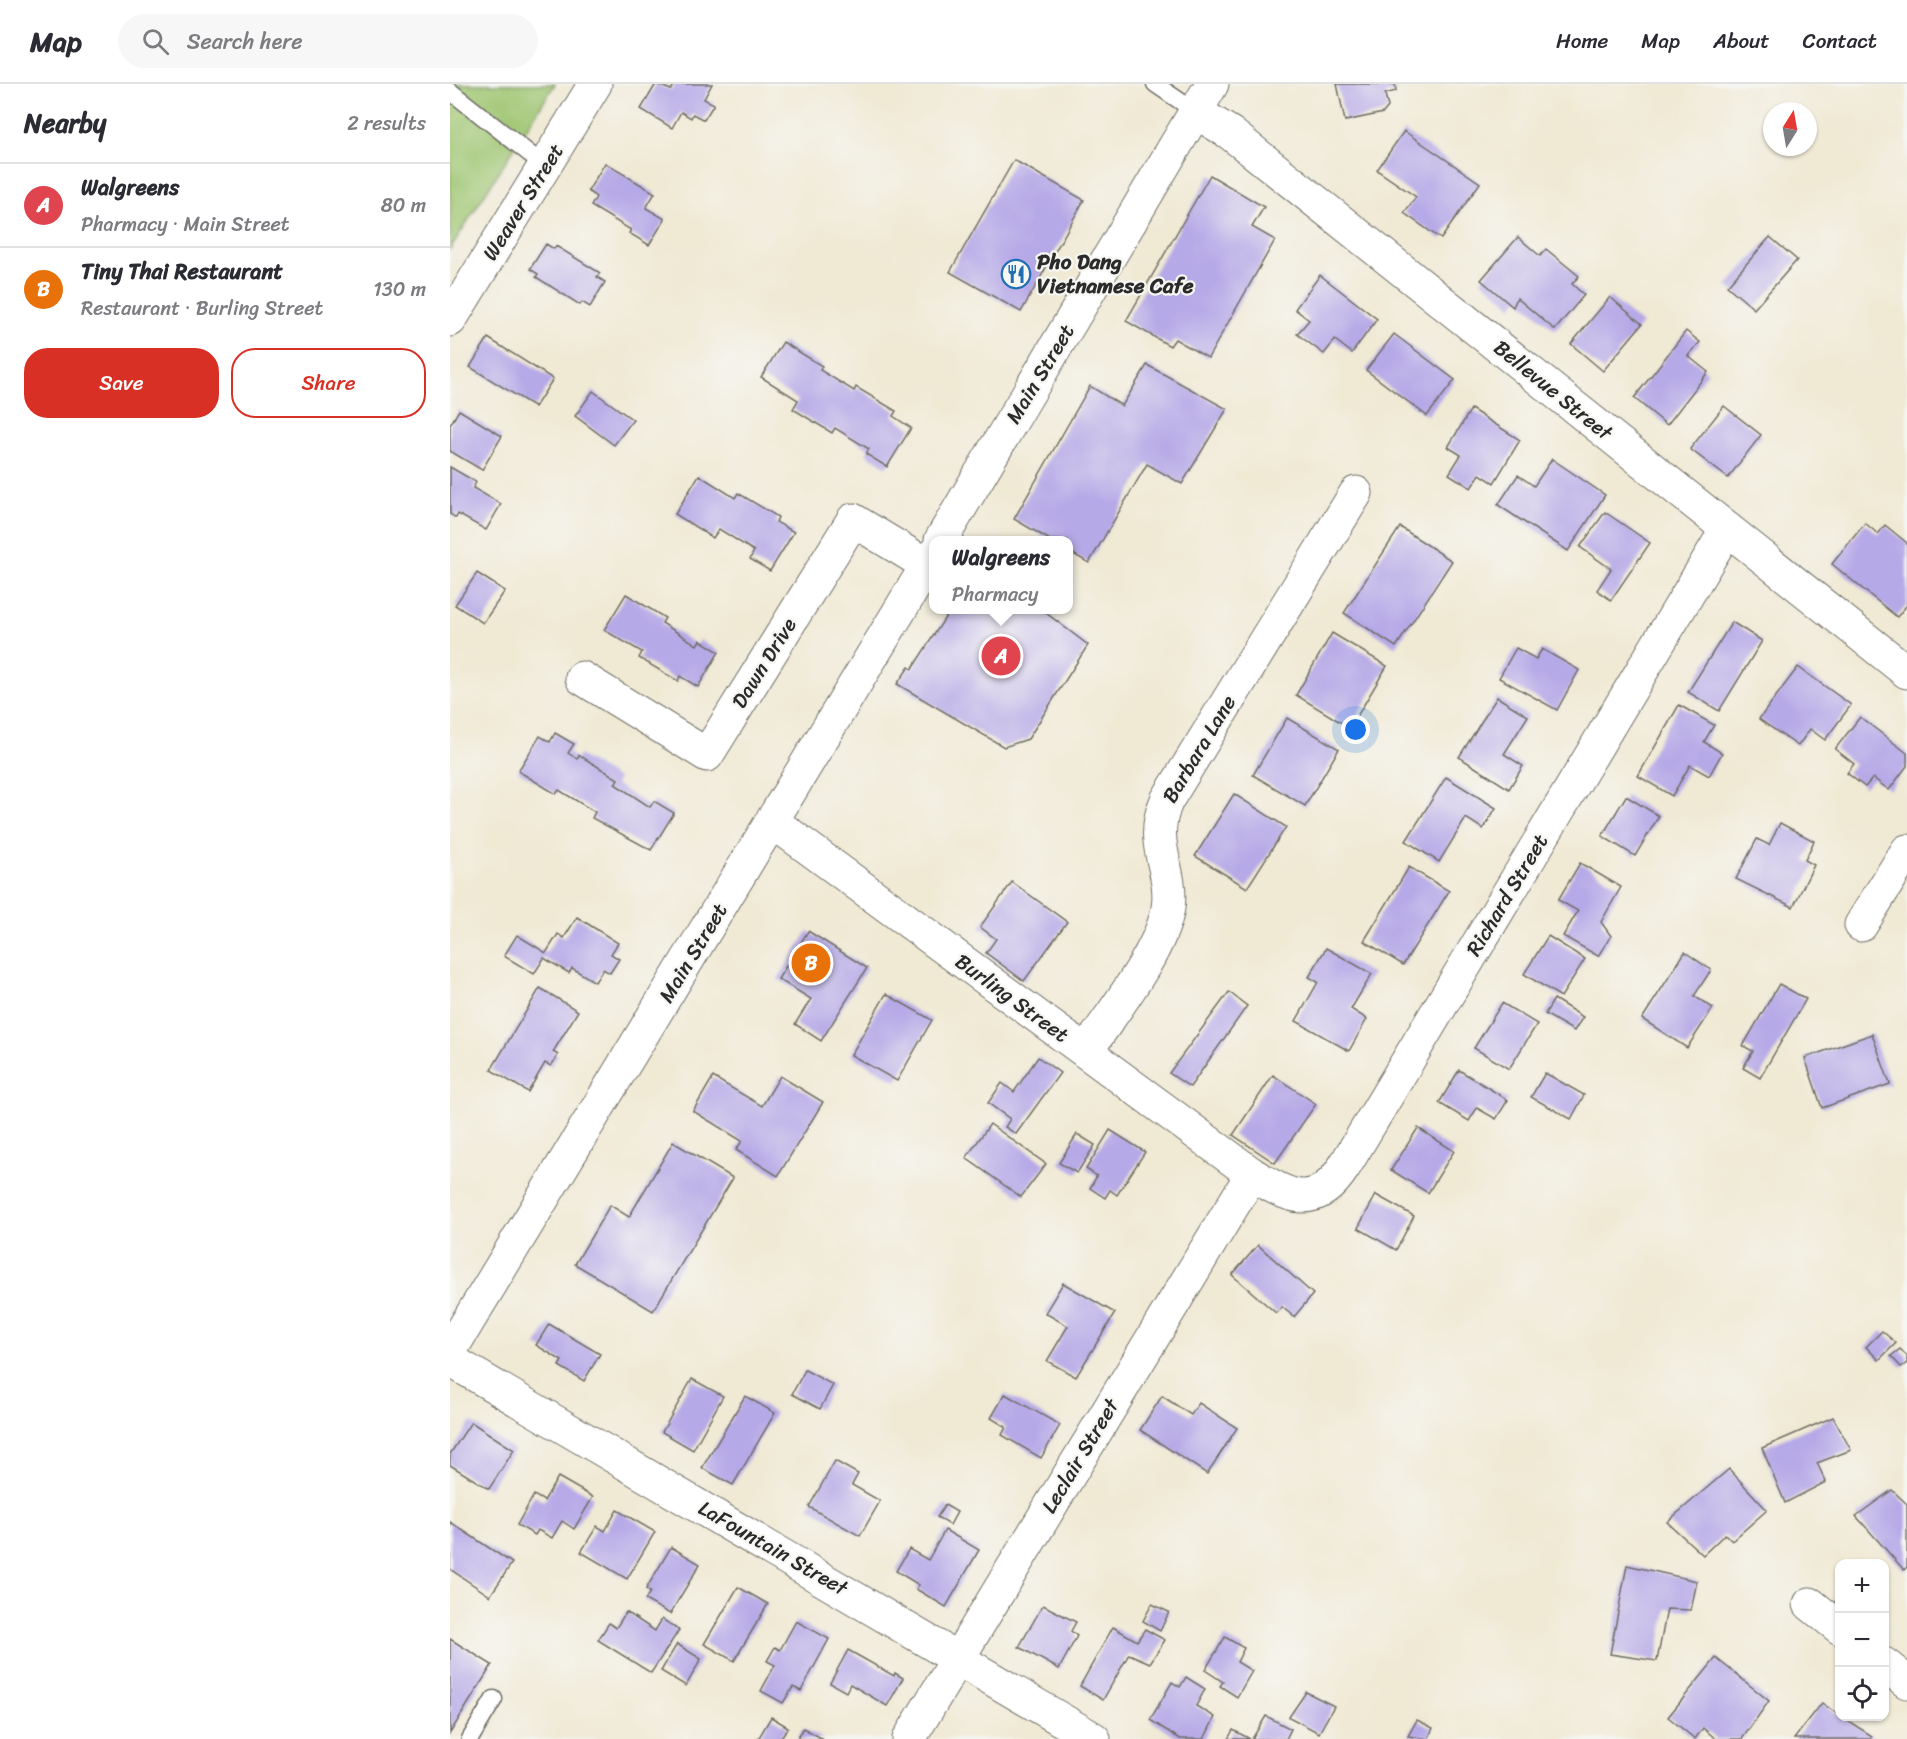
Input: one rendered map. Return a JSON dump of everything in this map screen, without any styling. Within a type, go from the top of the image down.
[{"type":"street","name":"Weaver Street","points":[[450,320],[595,84]]},
{"type":"street","name":"Bellevue Street","points":[[1204,98],[1230,133],[1907,672]]},
{"type":"street","name":"Main Street","points":[[944,536],[1204,98]]},
{"type":"street","name":"Barbara Lane","points":[[1086,1052],[1146,960],[1164,923],[1168,906],[1167,889],[1158,826],[1167,800],[1356,493]]},
{"type":"street","name":"Dawn Drive","points":[[582,678],[707,755],[853,520],[929,551]]},
{"type":"street","name":"Richard Street","points":[[1252,1174],[1283,1192],[1301,1197],[1318,1194],[1339,1175],[1727,529]]},
{"type":"street","name":"Main Street","points":[[450,1351],[773,822],[929,561]]},
{"type":"street","name":"Burling Street","points":[[773,822],[1252,1174]]},
{"type":"street","points":[[1861,925],[1907,851]]},
{"type":"street","name":"Leclair Street","points":[[909,1739],[1252,1174]]},
{"type":"street","name":"LaFountain Street","points":[[450,1359],[1094,1739]]},
{"type":"street","points":[[1810,1604],[1835,1625]]},
{"type":"street","points":[[1888,1667],[1907,1682]]},
{"type":"lane","points":[[1155,84],[1204,98]]},
{"type":"lane","points":[[450,92],[545,166]]},
{"type":"lane","points":[[470,1739],[494,1699]]},
{"type":"green space","points":[[450,84],[555,84],[450,249]]},
{"type":"building","points":[[656,84],[671,90],[675,84],[712,84],[704,99],[714,104],[704,120],[693,114],[691,118],[681,112],[672,128],[641,109]]},
{"type":"building","points":[[1337,84],[1395,84],[1396,91],[1385,94],[1388,107],[1383,113],[1345,121]]},
{"type":"building","points":[[1404,131],[1480,183],[1441,239],[1404,213],[1416,197],[1377,170]]},
{"type":"building","points":[[1014,160],[1084,200],[1021,312],[950,272]]},
{"type":"building","points":[[605,163],[655,193],[646,208],[665,219],[649,245],[629,233],[631,230],[591,206],[596,197],[588,191]]},
{"type":"building","points":[[1210,175],[1264,207],[1252,227],[1275,240],[1208,358],[1175,339],[1170,346],[1126,321]]},
{"type":"building","points":[[1518,237],[1540,256],[1546,249],[1579,276],[1572,284],[1584,295],[1555,330],[1517,298],[1513,307],[1481,280]]},
{"type":"building","points":[[1770,237],[1797,260],[1754,309],[1727,286]]},
{"type":"building","points":[[546,244],[554,249],[556,246],[600,273],[597,277],[605,282],[590,307],[582,302],[580,305],[536,277],[538,274],[530,269]]},
{"type":"building","points":[[1320,275],[1377,319],[1352,353],[1335,340],[1324,354],[1297,334],[1309,320],[1295,309]]},
{"type":"building","points":[[1610,297],[1642,324],[1603,371],[1571,344]]},
{"type":"building","points":[[1686,331],[1700,342],[1688,356],[1708,372],[1667,425],[1634,398]]},
{"type":"building","points":[[1394,334],[1455,380],[1427,416],[1366,370]]},
{"type":"building","points":[[488,338],[553,379],[535,407],[470,367]]},
{"type":"building","points":[[783,342],[822,366],[820,370],[854,391],[856,387],[896,411],[893,416],[911,428],[887,467],[866,454],[869,449],[835,428],[832,433],[793,409],[798,400],[761,377]]},
{"type":"building","points":[[1147,365],[1227,409],[1182,484],[1147,464],[1089,563],[1073,554],[1073,536],[1043,536],[1014,519],[1090,386],[1122,406]]},
{"type":"building","points":[[593,391],[633,420],[614,445],[575,416]]},
{"type":"building","points":[[1724,406],[1761,435],[1728,478],[1690,449]]},
{"type":"building","points":[[1471,409],[1520,440],[1494,483],[1480,474],[1471,488],[1449,474],[1461,455],[1448,447]]},
{"type":"building","points":[[459,410],[502,436],[482,470],[450,451],[450,425]]},
{"type":"building","points":[[1552,459],[1605,495],[1568,551],[1498,505],[1518,475],[1534,486]]},
{"type":"building","points":[[450,467],[476,482],[473,488],[501,504],[486,530],[458,514],[456,518],[450,514]]},
{"type":"building","points":[[699,475],[735,498],[738,493],[778,517],[776,522],[794,532],[770,571],[750,559],[754,551],[719,529],[713,538],[675,514]]},
{"type":"building","points":[[1605,512],[1650,543],[1611,600],[1597,590],[1611,569],[1580,547]]},
{"type":"building","points":[[1865,523],[1878,534],[1885,525],[1907,543],[1907,605],[1897,617],[1832,564]]},
{"type":"building","points":[[1400,527],[1452,561],[1396,647],[1344,613]]},
{"type":"building","points":[[477,573],[505,591],[483,623],[455,605]]},
{"type":"building","points":[[626,594],[665,618],[662,623],[697,645],[700,640],[719,652],[698,687],[680,676],[678,681],[639,658],[642,652],[604,630]]},
{"type":"building","points":[[947,614],[1047,614],[1088,645],[1028,739],[1004,747],[897,684],[909,667],[912,669]]},
{"type":"building","points":[[1732,622],[1762,641],[1719,711],[1688,692]]},
{"type":"building","points":[[1332,633],[1387,666],[1350,728],[1296,695]]},
{"type":"building","points":[[1516,648],[1536,659],[1542,649],[1579,670],[1557,710],[1499,678]]},
{"type":"building","points":[[1798,667],[1851,705],[1825,740],[1810,729],[1798,746],[1759,719]]},
{"type":"building","points":[[1497,697],[1528,716],[1504,754],[1523,766],[1509,789],[1459,757]]},
{"type":"building","points":[[1679,705],[1714,725],[1704,742],[1722,753],[1709,776],[1690,765],[1672,796],[1638,776]]},
{"type":"building","points":[[1860,717],[1907,753],[1907,766],[1889,790],[1873,778],[1865,787],[1847,773],[1854,764],[1835,749]]},
{"type":"building","points":[[1287,718],[1339,749],[1305,806],[1253,775]]},
{"type":"building","points":[[555,733],[574,744],[568,753],[577,759],[579,755],[618,779],[615,784],[650,807],[654,801],[674,813],[651,850],[592,818],[595,812],[559,790],[556,794],[518,771],[540,736],[550,742]]},
{"type":"building","points":[[1446,777],[1496,808],[1483,829],[1466,818],[1439,862],[1406,841]]},
{"type":"building","points":[[1234,794],[1286,827],[1247,888],[1195,856]]},
{"type":"building","points":[[1626,796],[1659,816],[1635,856],[1602,836]]},
{"type":"building","points":[[1780,823],[1814,841],[1805,860],[1814,865],[1793,907],[1736,879],[1757,839],[1769,845]]},
{"type":"building","points":[[1580,863],[1621,887],[1601,922],[1611,936],[1598,956],[1563,936],[1578,911],[1558,900]]},
{"type":"building","points":[[1409,867],[1449,891],[1403,965],[1364,941]]},
{"type":"building","points":[[1012,882],[1067,922],[1024,981],[986,953],[996,939],[980,927]]},
{"type":"building","points":[[577,917],[618,943],[611,954],[619,959],[610,973],[603,969],[595,982],[572,968],[569,973],[544,958],[534,974],[504,956],[517,935],[546,953],[558,934],[564,938]]},
{"type":"building","points":[[808,931],[867,968],[821,1041],[795,1024],[811,999],[778,979]]},
{"type":"building","points":[[1548,936],[1585,959],[1561,997],[1524,974]]},
{"type":"building","points":[[1326,948],[1372,974],[1351,1009],[1367,1019],[1349,1051],[1296,1021],[1318,982],[1309,977]]},
{"type":"building","points":[[1685,952],[1711,970],[1694,996],[1713,1008],[1687,1048],[1642,1019]]},
{"type":"building","points":[[1779,984],[1806,999],[1760,1078],[1743,1068],[1753,1051],[1743,1046]]},
{"type":"building","points":[[540,988],[578,1011],[553,1052],[558,1055],[551,1066],[545,1063],[528,1092],[491,1070]]},
{"type":"building","points":[[1229,992],[1247,1006],[1190,1087],[1169,1073]]},
{"type":"building","points":[[886,994],[932,1020],[897,1081],[851,1055]]},
{"type":"building","points":[[1554,999],[1583,1017],[1574,1031],[1545,1014]]},
{"type":"building","points":[[1502,1003],[1537,1024],[1509,1069],[1474,1048]]},
{"type":"building","points":[[1872,1034],[1890,1084],[1822,1108],[1805,1058]]},
{"type":"building","points":[[1038,1057],[1060,1073],[1016,1134],[1005,1127],[1010,1119],[988,1103],[1002,1083],[1014,1092]]},
{"type":"building","points":[[1459,1070],[1508,1100],[1496,1119],[1477,1108],[1469,1121],[1439,1103]]},
{"type":"building","points":[[1545,1073],[1584,1095],[1571,1119],[1531,1097]]},
{"type":"building","points":[[1273,1075],[1316,1104],[1275,1163],[1233,1135]]},
{"type":"building","points":[[780,1076],[823,1102],[778,1176],[736,1150],[742,1141],[693,1111],[713,1077],[762,1106]]},
{"type":"building","points":[[990,1124],[1046,1164],[1021,1197],[966,1158]]},
{"type":"building","points":[[1418,1128],[1454,1151],[1428,1193],[1391,1170]]},
{"type":"building","points":[[1110,1130],[1145,1152],[1117,1195],[1110,1190],[1105,1198],[1090,1188],[1097,1176],[1086,1169]]},
{"type":"building","points":[[1077,1134],[1095,1145],[1077,1173],[1059,1163]]},
{"type":"building","points":[[673,1142],[733,1178],[653,1311],[575,1264],[610,1205],[629,1217]]},
{"type":"building","points":[[1376,1195],[1414,1216],[1396,1250],[1358,1228]]},
{"type":"building","points":[[1258,1245],[1313,1294],[1294,1317],[1282,1307],[1276,1313],[1232,1275]]},
{"type":"building","points":[[1063,1283],[1115,1313],[1076,1377],[1047,1361],[1068,1326],[1045,1313]]},
{"type":"building","points":[[549,1324],[600,1354],[584,1381],[559,1366],[562,1361],[536,1345]]},
{"type":"building","points":[[1882,1331],[1896,1343],[1879,1360],[1866,1347]]},
{"type":"building","points":[[1900,1349],[1907,1356],[1907,1363],[1901,1367],[1891,1356]]},
{"type":"building","points":[[805,1370],[833,1385],[820,1409],[792,1394]]},
{"type":"building","points":[[692,1379],[723,1396],[693,1450],[662,1432]]},
{"type":"building","points":[[1005,1394],[1060,1425],[1041,1458],[1002,1435],[1006,1427],[991,1418]]},
{"type":"building","points":[[745,1396],[775,1413],[733,1485],[702,1468]]},
{"type":"building","points":[[1162,1396],[1191,1415],[1199,1403],[1237,1428],[1207,1474],[1140,1430]]},
{"type":"building","points":[[1833,1417],[1851,1450],[1817,1463],[1826,1482],[1785,1503],[1762,1448]]},
{"type":"building","points":[[471,1422],[514,1450],[489,1489],[450,1465],[450,1454]]},
{"type":"building","points":[[835,1461],[858,1474],[852,1485],[880,1501],[860,1536],[809,1507]]},
{"type":"building","points":[[1729,1469],[1767,1510],[1732,1541],[1725,1534],[1703,1555],[1667,1522]]},
{"type":"building","points":[[558,1477],[593,1497],[574,1529],[562,1521],[552,1538],[538,1530],[535,1535],[517,1525],[534,1495],[544,1501]]},
{"type":"building","points":[[1892,1490],[1907,1504],[1907,1567],[1904,1570],[1856,1516]]},
{"type":"building","points":[[945,1505],[957,1512],[950,1525],[937,1517]]},
{"type":"building","points":[[617,1510],[655,1532],[627,1579],[581,1552],[597,1526],[605,1531]]},
{"type":"building","points":[[450,1522],[512,1563],[490,1596],[450,1569]]},
{"type":"building","points":[[945,1530],[979,1550],[946,1607],[916,1589],[919,1585],[896,1571],[909,1549],[928,1560]]},
{"type":"building","points":[[671,1547],[700,1564],[670,1614],[645,1600],[650,1592],[646,1589]]},
{"type":"building","points":[[1627,1565],[1697,1581],[1691,1610],[1667,1609],[1657,1661],[1610,1654]]},
{"type":"building","points":[[738,1587],[768,1604],[734,1661],[704,1644]]},
{"type":"building","points":[[1152,1604],[1169,1612],[1160,1631],[1143,1621]]},
{"type":"building","points":[[1043,1605],[1076,1622],[1071,1631],[1077,1636],[1059,1669],[1019,1647]]},
{"type":"building","points":[[626,1612],[655,1631],[662,1619],[679,1630],[651,1673],[598,1640],[609,1623],[616,1628]]},
{"type":"building","points":[[796,1621],[829,1639],[801,1691],[793,1687],[783,1703],[761,1691],[775,1665],[767,1661],[775,1647],[780,1650]]},
{"type":"building","points":[[1113,1627],[1137,1641],[1145,1629],[1165,1640],[1150,1663],[1129,1654],[1103,1700],[1080,1686]]},
{"type":"building","points":[[1225,1637],[1244,1648],[1237,1662],[1252,1671],[1237,1697],[1220,1686],[1223,1682],[1205,1670]]},
{"type":"building","points":[[450,1639],[492,1665],[450,1733]]},
{"type":"building","points":[[677,1644],[701,1659],[686,1686],[661,1671]]},
{"type":"building","points":[[848,1650],[894,1676],[895,1673],[903,1678],[887,1706],[850,1684],[846,1692],[830,1683]]},
{"type":"building","points":[[1716,1658],[1769,1701],[1742,1739],[1716,1739],[1703,1728],[1695,1739],[1668,1717]]},
{"type":"building","points":[[1186,1677],[1205,1689],[1196,1706],[1215,1717],[1204,1739],[1180,1739],[1150,1720],[1172,1682],[1180,1687]]},
{"type":"building","points":[[1306,1692],[1334,1706],[1319,1733],[1289,1717]]},
{"type":"building","points":[[1822,1703],[1835,1712],[1835,1721],[1848,1721],[1872,1736],[1870,1739],[1794,1739]]},
{"type":"building","points":[[1266,1716],[1291,1729],[1286,1739],[1252,1739]]},
{"type":"building","points":[[771,1717],[788,1727],[780,1739],[758,1739]]},
{"type":"building","points":[[1417,1720],[1433,1728],[1428,1739],[1408,1736]]},
{"type":"building","points":[[803,1728],[823,1739],[797,1739]]},
{"type":"building","points":[[1233,1730],[1250,1739],[1228,1739]]},
{"type":"place","name":"Pho Dang Vietnamese Cafe","points":[[1016,274]]},
{"type":"place","name":"Walgreens","points":[[1001,656]]},
{"type":"place","name":"Tiny Thai Restaurant","points":[[811,963]]}]
